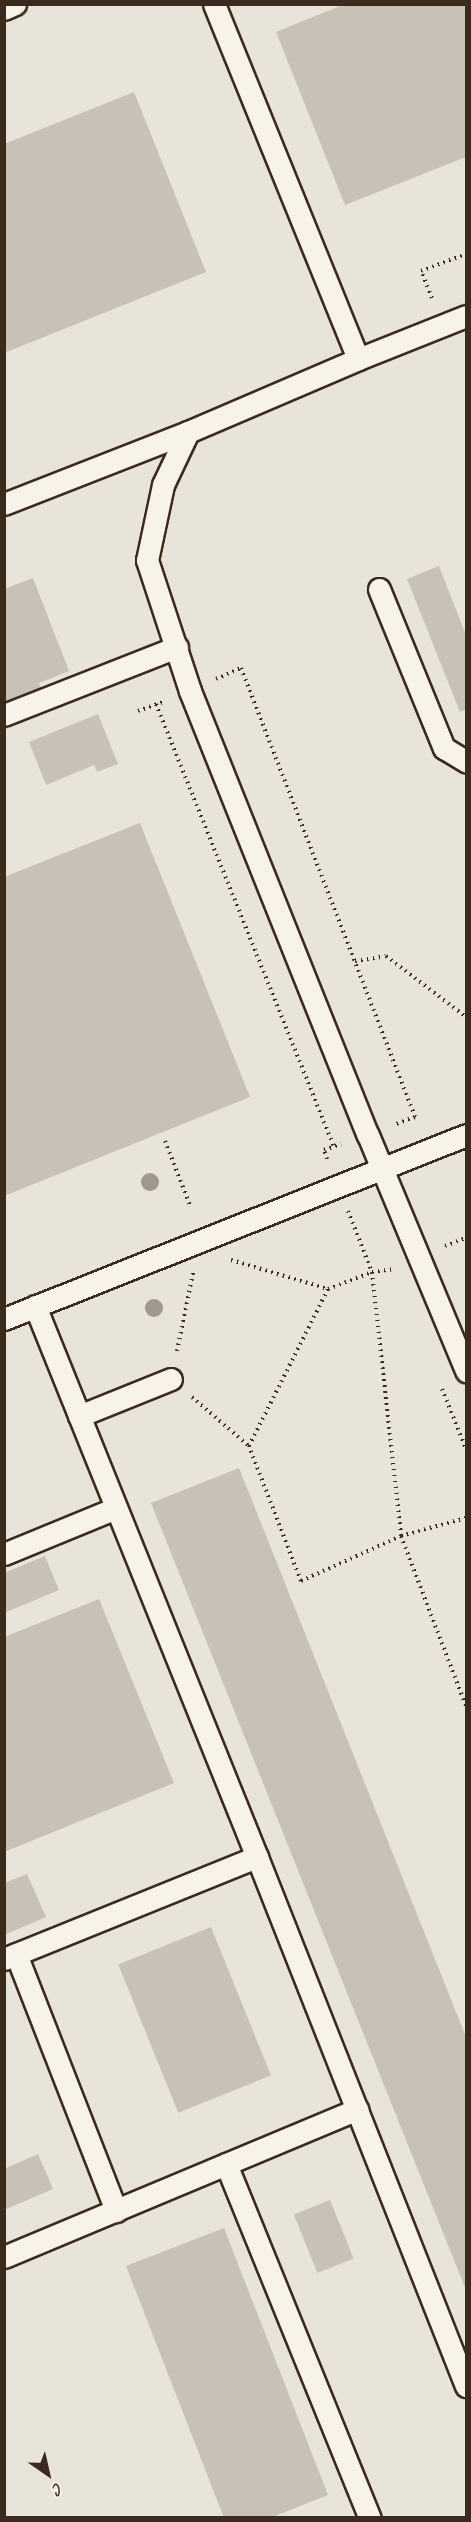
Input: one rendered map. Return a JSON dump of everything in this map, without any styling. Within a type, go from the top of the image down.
[{"type":"lane","points":[[4,9],[15,4]]},
{"type":"lane","points":[[214,4],[358,359]]},
{"type":"lane","points":[[4,504],[188,432],[358,359],[466,316]]},
{"type":"lane","points":[[188,432],[163,485],[147,560],[190,691],[466,1371]]},
{"type":"lane","points":[[380,589],[444,748],[466,761]]},
{"type":"lane","points":[[4,715],[177,647]]},
{"type":"lane","points":[[4,1319],[466,1135]]},
{"type":"lane","points":[[35,1306],[257,1857],[466,2386]]},
{"type":"lane","points":[[79,1416],[171,1379]]},
{"type":"lane","points":[[4,1554],[116,1508]]},
{"type":"lane","points":[[116,2211],[10,1956],[257,1857]]},
{"type":"lane","points":[[4,2258],[357,2109]]},
{"type":"lane","points":[[226,2164],[370,2517]]},
{"type":"path","points":[[443,325],[421,271],[466,254]]},
{"type":"path","points":[[156,704],[334,1146]]},
{"type":"path","points":[[354,961],[386,956],[466,1017]]},
{"type":"path","points":[[165,1141],[190,1205]]},
{"type":"path","points":[[222,1257],[328,1289],[372,1272],[401,1536],[466,1706]]},
{"type":"path","points":[[193,1271],[171,1379],[249,1446],[301,1581],[401,1536],[466,1518]]},
{"type":"path","points":[[249,1446],[328,1289]]},
{"type":"shaded area","points":[[5,5],[466,5],[466,2517],[5,2517]]},
{"type":"building","points":[[345,4],[466,4],[466,157],[345,205],[276,32]]},
{"type":"building","points":[[134,92],[206,272],[4,353],[4,144]]},
{"type":"building","points":[[439,566],[466,635],[466,709],[460,712],[407,579]]},
{"type":"building","points":[[33,578],[69,671],[39,683],[44,696],[4,711],[4,589]]},
{"type":"building","points":[[98,714],[118,764],[97,772],[94,765],[46,785],[29,742]]},
{"type":"building","points":[[140,823],[250,1097],[4,1196],[4,877]]},
{"type":"building","points":[[239,1468],[466,2037],[466,2290],[151,1503]]},
{"type":"building","points":[[45,1556],[59,1590],[4,1613],[4,1573]]},
{"type":"building","points":[[99,1599],[174,1783],[4,1852],[4,1637]]},
{"type":"building","points":[[27,1874],[46,1917],[4,1935],[4,1883]]},
{"type":"building","points":[[211,1927],[271,2075],[178,2113],[118,1964]]},
{"type":"building","points":[[38,2154],[53,2189],[4,2210],[4,2169]]},
{"type":"building","points":[[330,2200],[354,2258],[317,2273],[294,2215]]},
{"type":"building","points":[[224,2228],[328,2495],[270,2518],[224,2518],[126,2266]]}]
